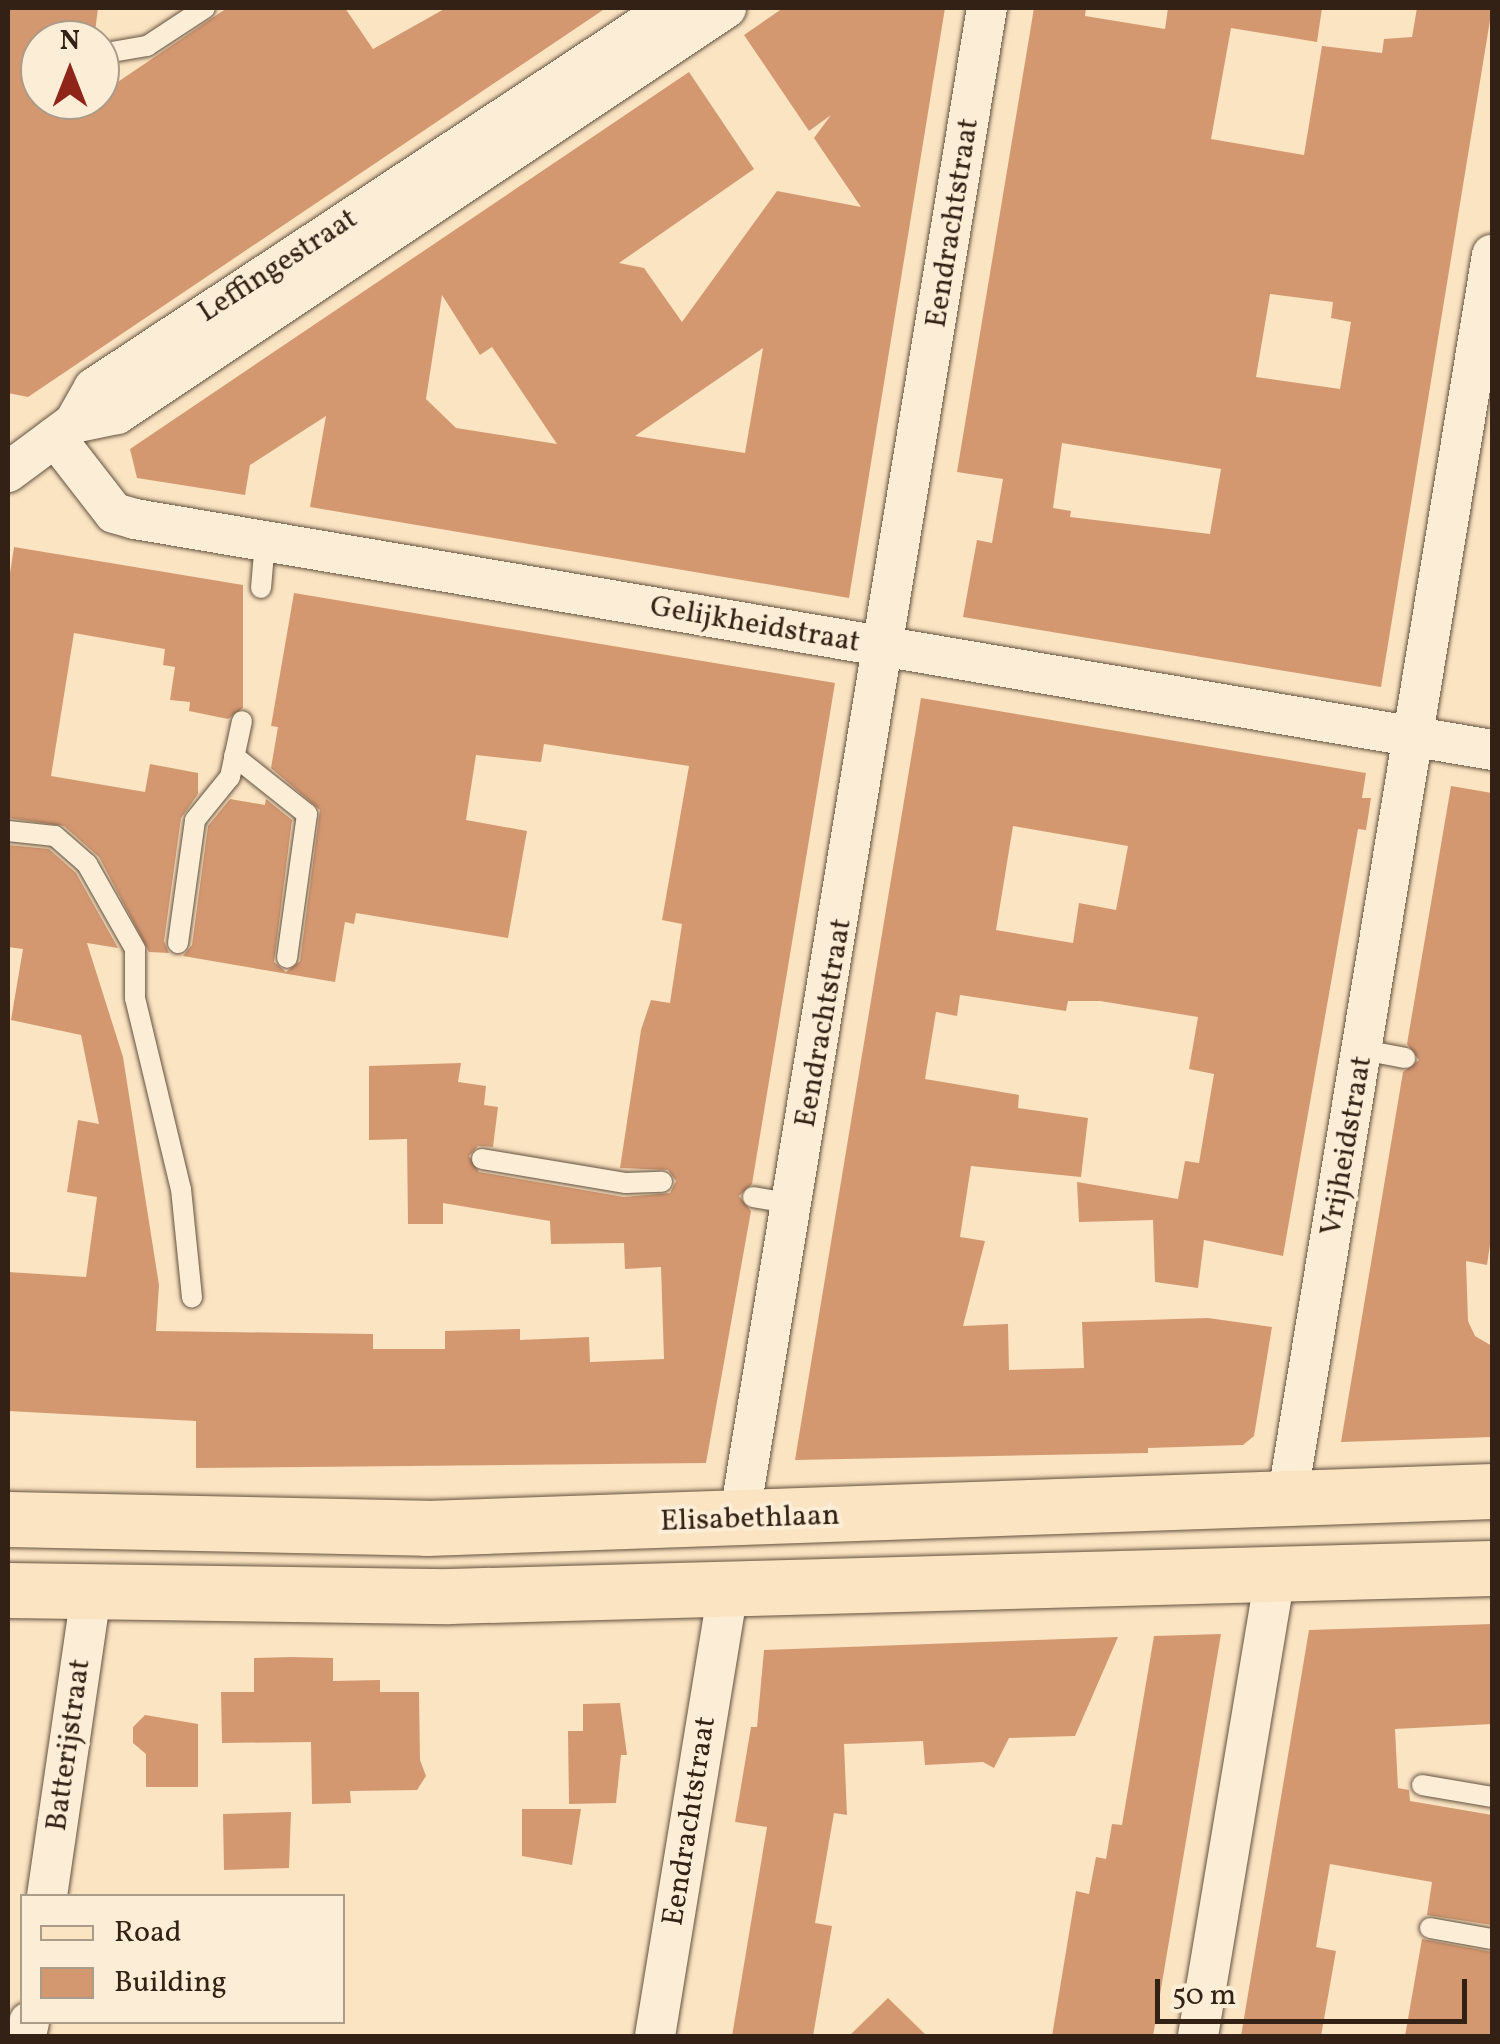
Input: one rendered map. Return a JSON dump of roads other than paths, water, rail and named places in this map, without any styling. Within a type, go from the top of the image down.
[{"type":"main road","name":"Elisabethlaan","points":[[8,1519],[271,1530],[738,1520],[1492,1491]]},
{"type":"main road","name":"Vrijheidstraat","points":[[1276,1572],[1287,1500]]},
{"type":"main road","name":"Eendrachtstraat","points":[[728,1590],[738,1520]]},
{"type":"main road","points":[[8,1590],[449,1596],[1492,1568]]},
{"type":"street","name":"Leffingestraat","points":[[505,136],[670,8]]},
{"type":"street","name":"Leffingestraat","points":[[8,472],[65,430],[94,388],[505,136],[726,8]]},
{"type":"street","name":"Eendrachtstraat","points":[[738,1520],[886,648],[987,8]]},
{"type":"street","name":"Vrijheidstraat","points":[[1287,1500],[1416,736],[1479,432],[1492,255]]},
{"type":"street","name":"Gelijkheidstraat","points":[[65,430],[114,512],[1492,750]]},
{"type":"street","name":"Vrijheidstraat","points":[[1198,2036],[1276,1572]]},
{"type":"street","name":"Eendrachtstraat","points":[[655,2036],[728,1590]]},
{"type":"street","name":"Batterijstraat","points":[[47,1894],[90,1593]]},
{"type":"lane","points":[[120,51],[147,46],[205,8]]},
{"type":"lane","points":[[261,588],[265,541]]},
{"type":"lane","points":[[178,943],[196,820],[230,777],[242,721]]},
{"type":"lane","points":[[234,756],[307,814],[287,958]]},
{"type":"lane","points":[[8,832],[55,836],[88,864],[135,950],[135,998],[181,1189],[192,1297]]},
{"type":"lane","points":[[1363,1050],[1405,1058]]},
{"type":"lane","points":[[482,1159],[626,1183],[662,1182]]},
{"type":"lane","points":[[754,1197],[794,1204]]},
{"type":"lane","points":[[1422,1785],[1492,1797]]},
{"type":"lane","points":[[1430,1928],[1492,1938]]}]
